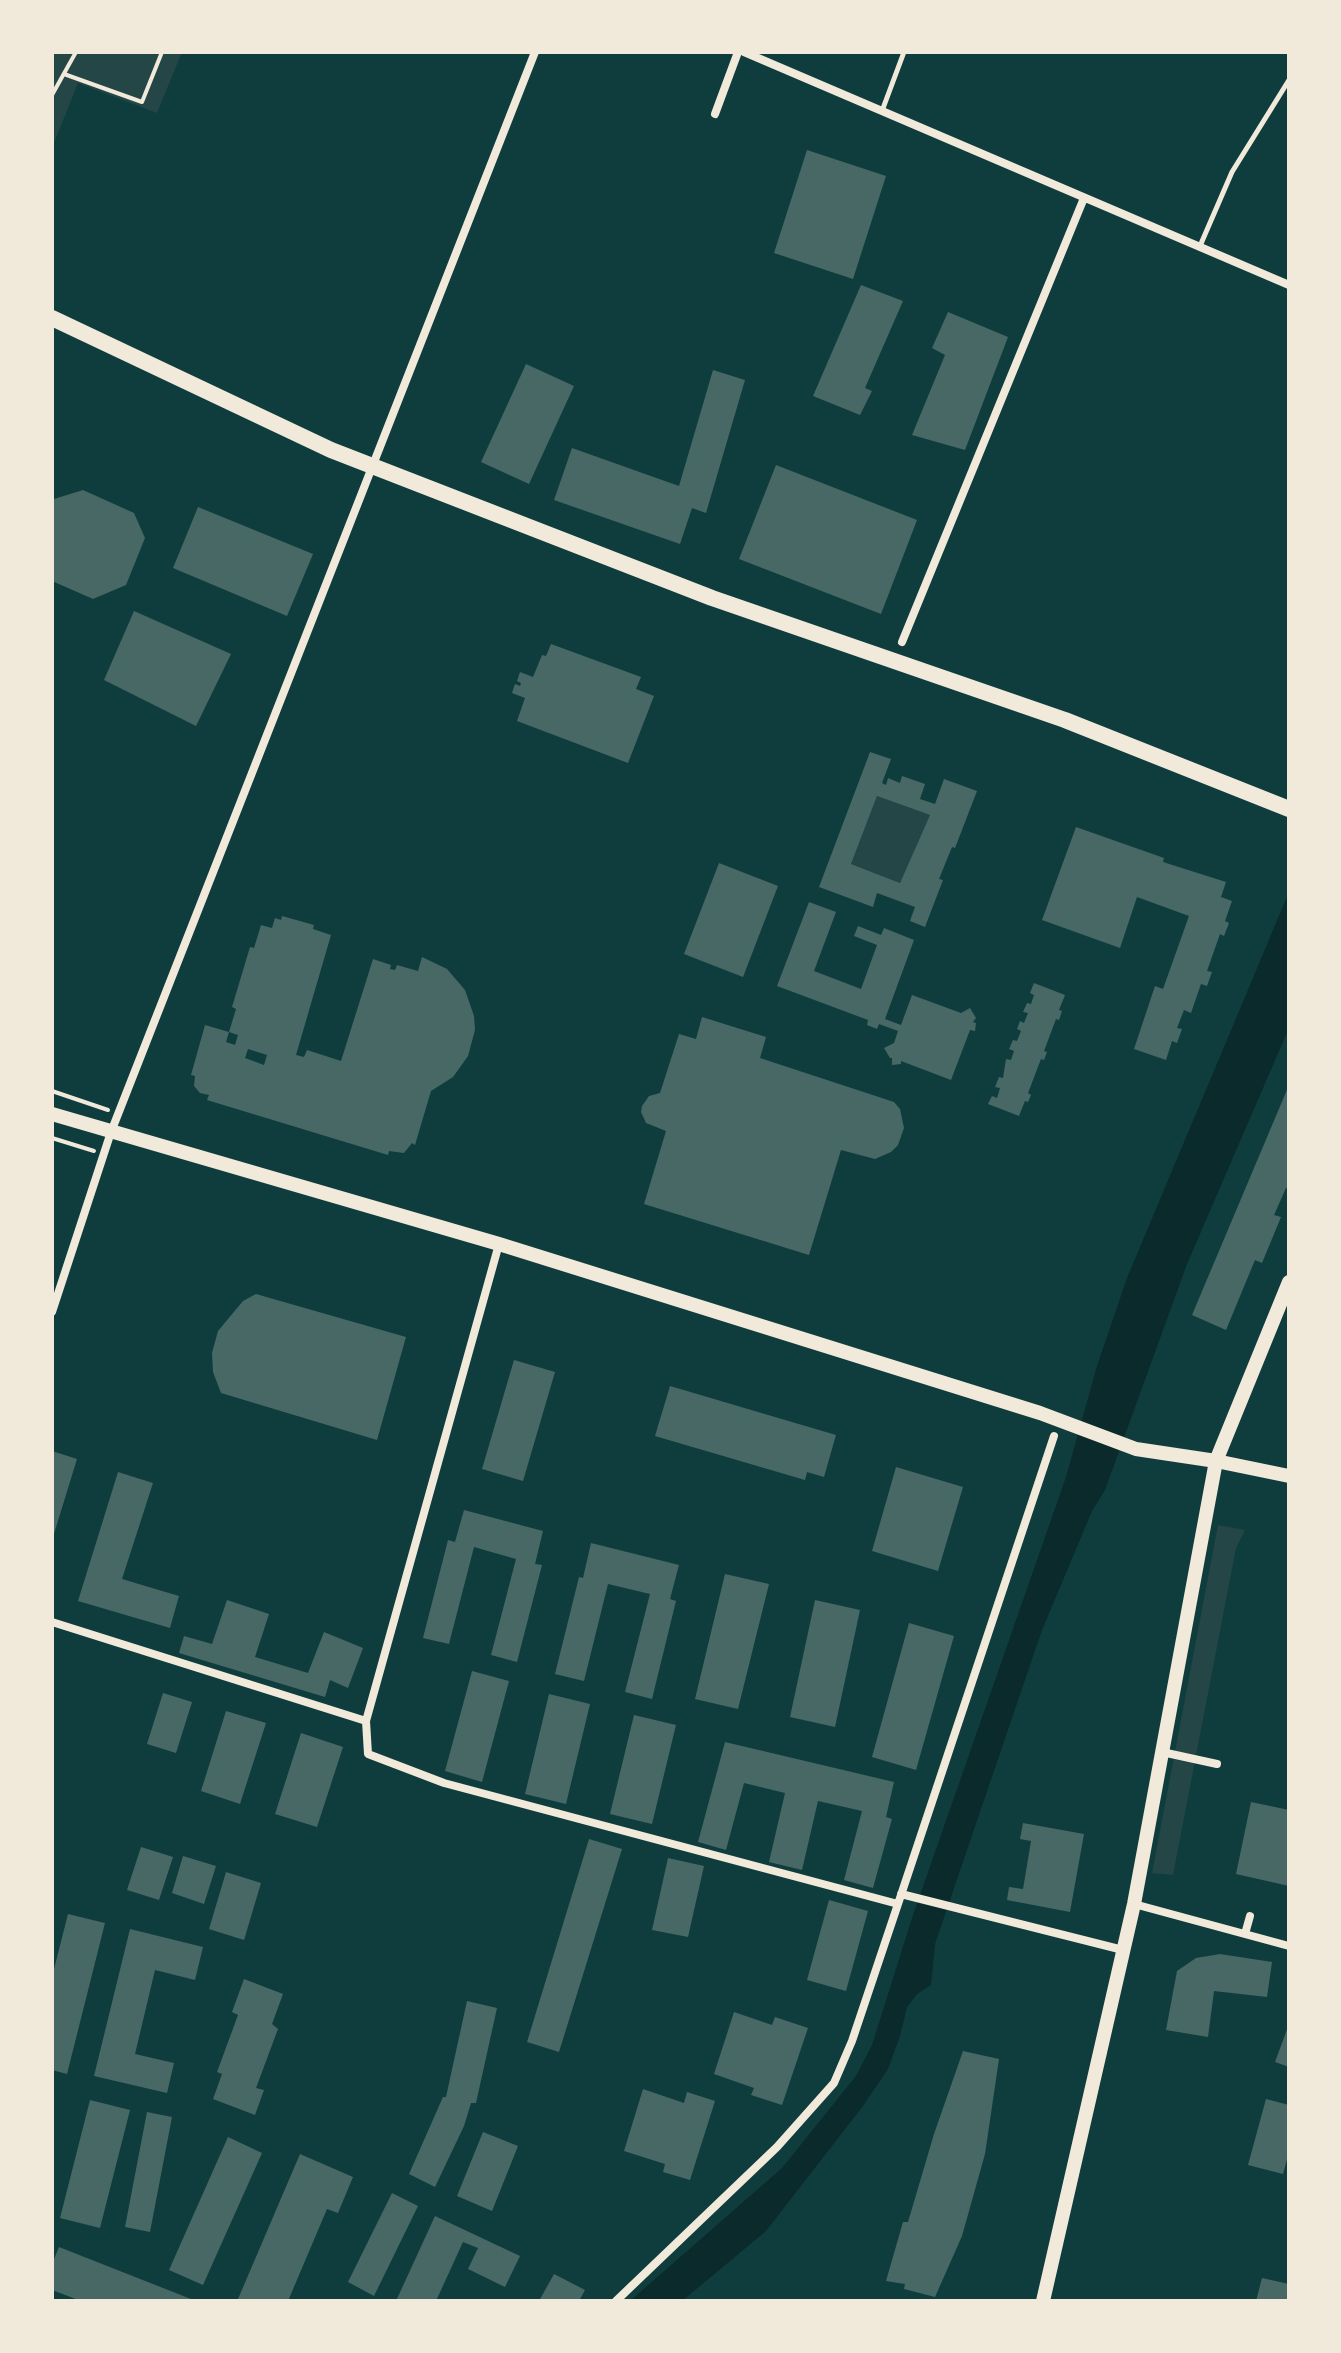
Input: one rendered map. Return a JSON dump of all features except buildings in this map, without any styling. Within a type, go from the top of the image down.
[{"type":"main road","points":[[54,318],[331,450]]},
{"type":"main road","points":[[52,1114],[499,1244],[1040,1413],[1136,1449],[1289,1476]]},
{"type":"main road","points":[[1043,2301],[1134,1904],[1216,1461],[1289,1282]]},
{"type":"street","points":[[52,1312],[118,1113],[535,52]]},
{"type":"street","points":[[715,114],[741,52],[1289,285]]},
{"type":"street","points":[[902,642],[1084,198]]},
{"type":"street","points":[[499,1244],[366,1721],[368,1754],[444,1783],[900,1899],[974,1911],[1123,1950]]},
{"type":"street","points":[[616,2301],[777,2147],[834,2083],[852,2041],[1054,1436]]},
{"type":"street","points":[[52,1622],[366,1721]]},
{"type":"street","points":[[1162,1752],[1217,1764]]},
{"type":"street","points":[[1134,1904],[1289,1946]]},
{"type":"street","points":[[1245,1934],[1250,1916]]},
{"type":"lane","points":[[882,112],[904,52]]},
{"type":"lane","points":[[1200,246],[1232,172],[1289,80]]},
{"type":"lane","points":[[331,450],[712,598],[1065,720],[1289,809]]},
{"type":"path","points":[[52,95],[76,52]]},
{"type":"path","points":[[64,74],[142,102],[162,52]]},
{"type":"path","points":[[52,1091],[118,1113]]},
{"type":"path","points":[[52,1138],[104,1154]]},
{"type":"shaded area","points":[[52,52],[182,52],[157,113],[78,83],[52,148]]},
{"type":"shaded area","points":[[877,796],[930,815],[900,883],[851,864]]},
{"type":"shaded area","points":[[1289,892],[1289,1028],[1187,1264],[1105,1490],[1092,1511],[1042,1630],[935,1944],[931,1985],[917,1994],[907,2007],[888,2069],[766,2231],[682,2301],[630,2301],[782,2168],[856,2076],[872,2045],[912,1918],[1066,1477],[1097,1366],[1127,1278]]},
{"type":"shaded area","points":[[1218,1525],[1245,1530],[1236,1548],[1173,1875],[1152,1873]]}]
